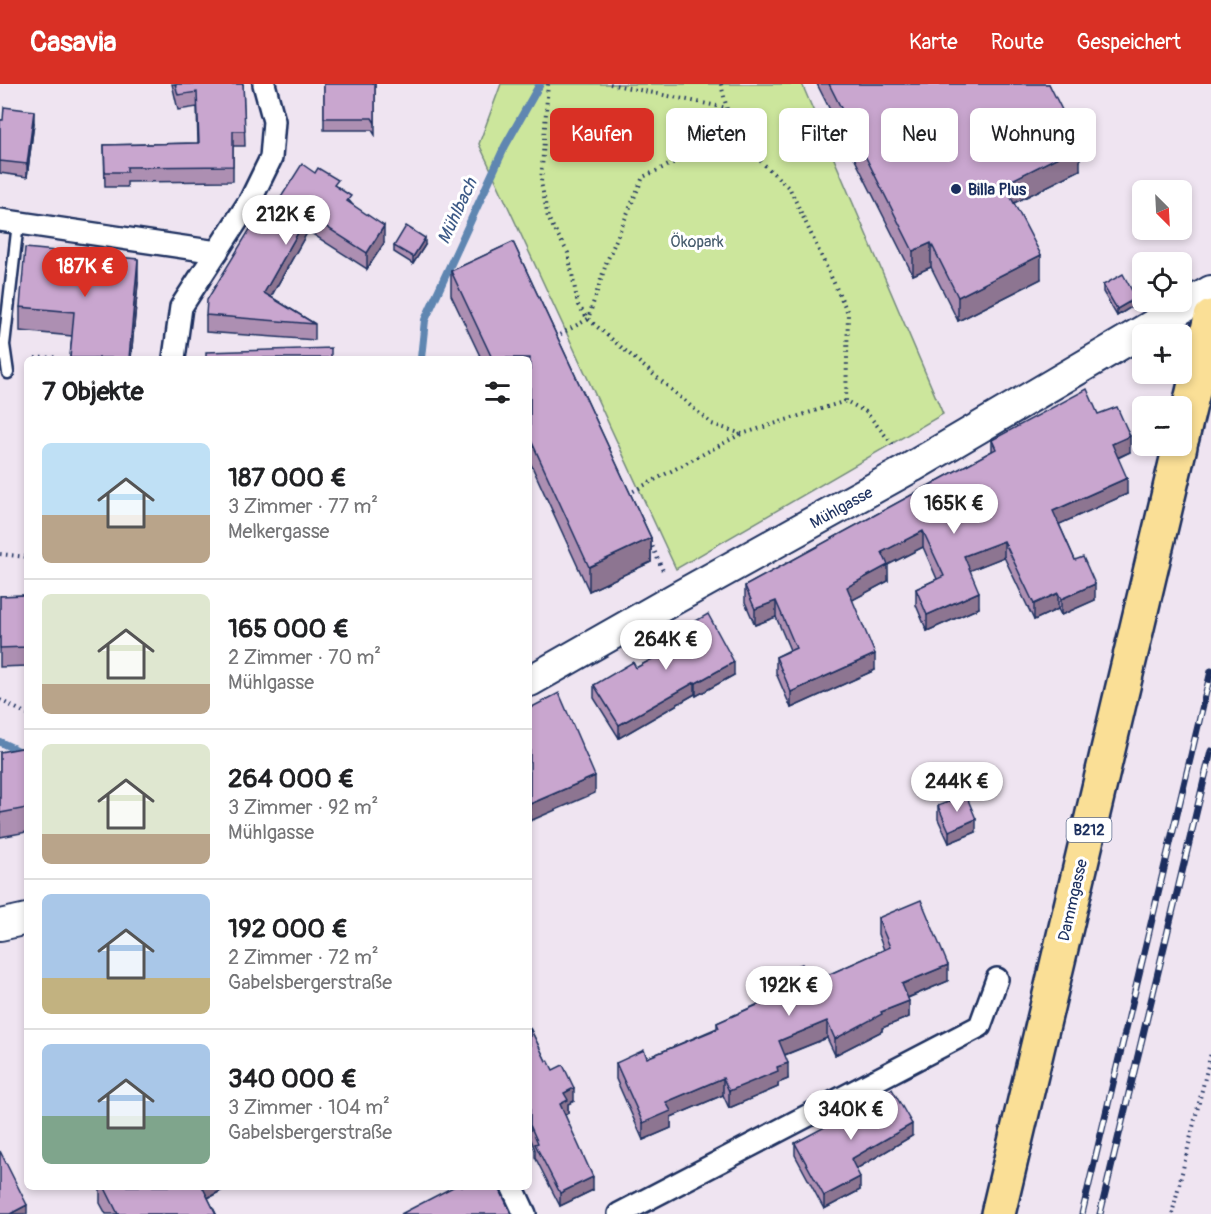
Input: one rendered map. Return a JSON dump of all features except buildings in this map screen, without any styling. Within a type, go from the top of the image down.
[{"type":"main road","points":[[1192,396],[1211,317]]},
{"type":"main road","name":"Dammgasse","points":[[998,1214],[1178,456]]},
{"type":"street","points":[[174,356],[182,307],[251,199],[271,158],[274,121],[264,84]]},
{"type":"street","points":[[9,221],[217,252]]},
{"type":"street","name":"Mühlgasse","points":[[532,680],[912,467],[1211,291]]},
{"type":"street","points":[[0,926],[24,921]]},
{"type":"street","points":[[619,1214],[980,1026],[997,979]]},
{"type":"street","points":[[514,1190],[525,1214]]},
{"type":"lane","points":[[8,374],[4,345],[9,221]]},
{"type":"path","points":[[548,84],[541,182],[548,218],[568,253],[578,305],[588,319],[712,424],[742,434]]},
{"type":"path","points":[[610,84],[727,108],[721,84]]},
{"type":"path","points":[[553,338],[588,319],[607,261],[644,177],[676,162]]},
{"type":"path","points":[[762,162],[790,189],[848,313],[846,401]]},
{"type":"path","points":[[628,494],[742,434],[846,401],[866,412],[912,467]]},
{"type":"path","points":[[647,536],[676,598]]},
{"type":"path","points":[[0,554],[24,557]]},
{"type":"path","points":[[0,700],[24,712]]},
{"type":"path","points":[[1172,1214],[1211,1053]]},
{"type":"green space","name":"Ökopark","points":[[501,84],[802,84],[812,108],[779,108],[779,162],[835,162],[943,414],[676,569],[479,144]]},
{"type":"waterway","name":"Mühlbach","points":[[421,356],[425,320],[505,146],[540,84]]},
{"type":"waterway","name":"Mühlbach","points":[[0,742],[24,754]]},
{"type":"railway","points":[[1082,1214],[1211,671]]},
{"type":"railway","points":[[1100,1214],[1211,751]]},
{"type":"place","name":"Billa Plus","points":[[956,189]]}]
